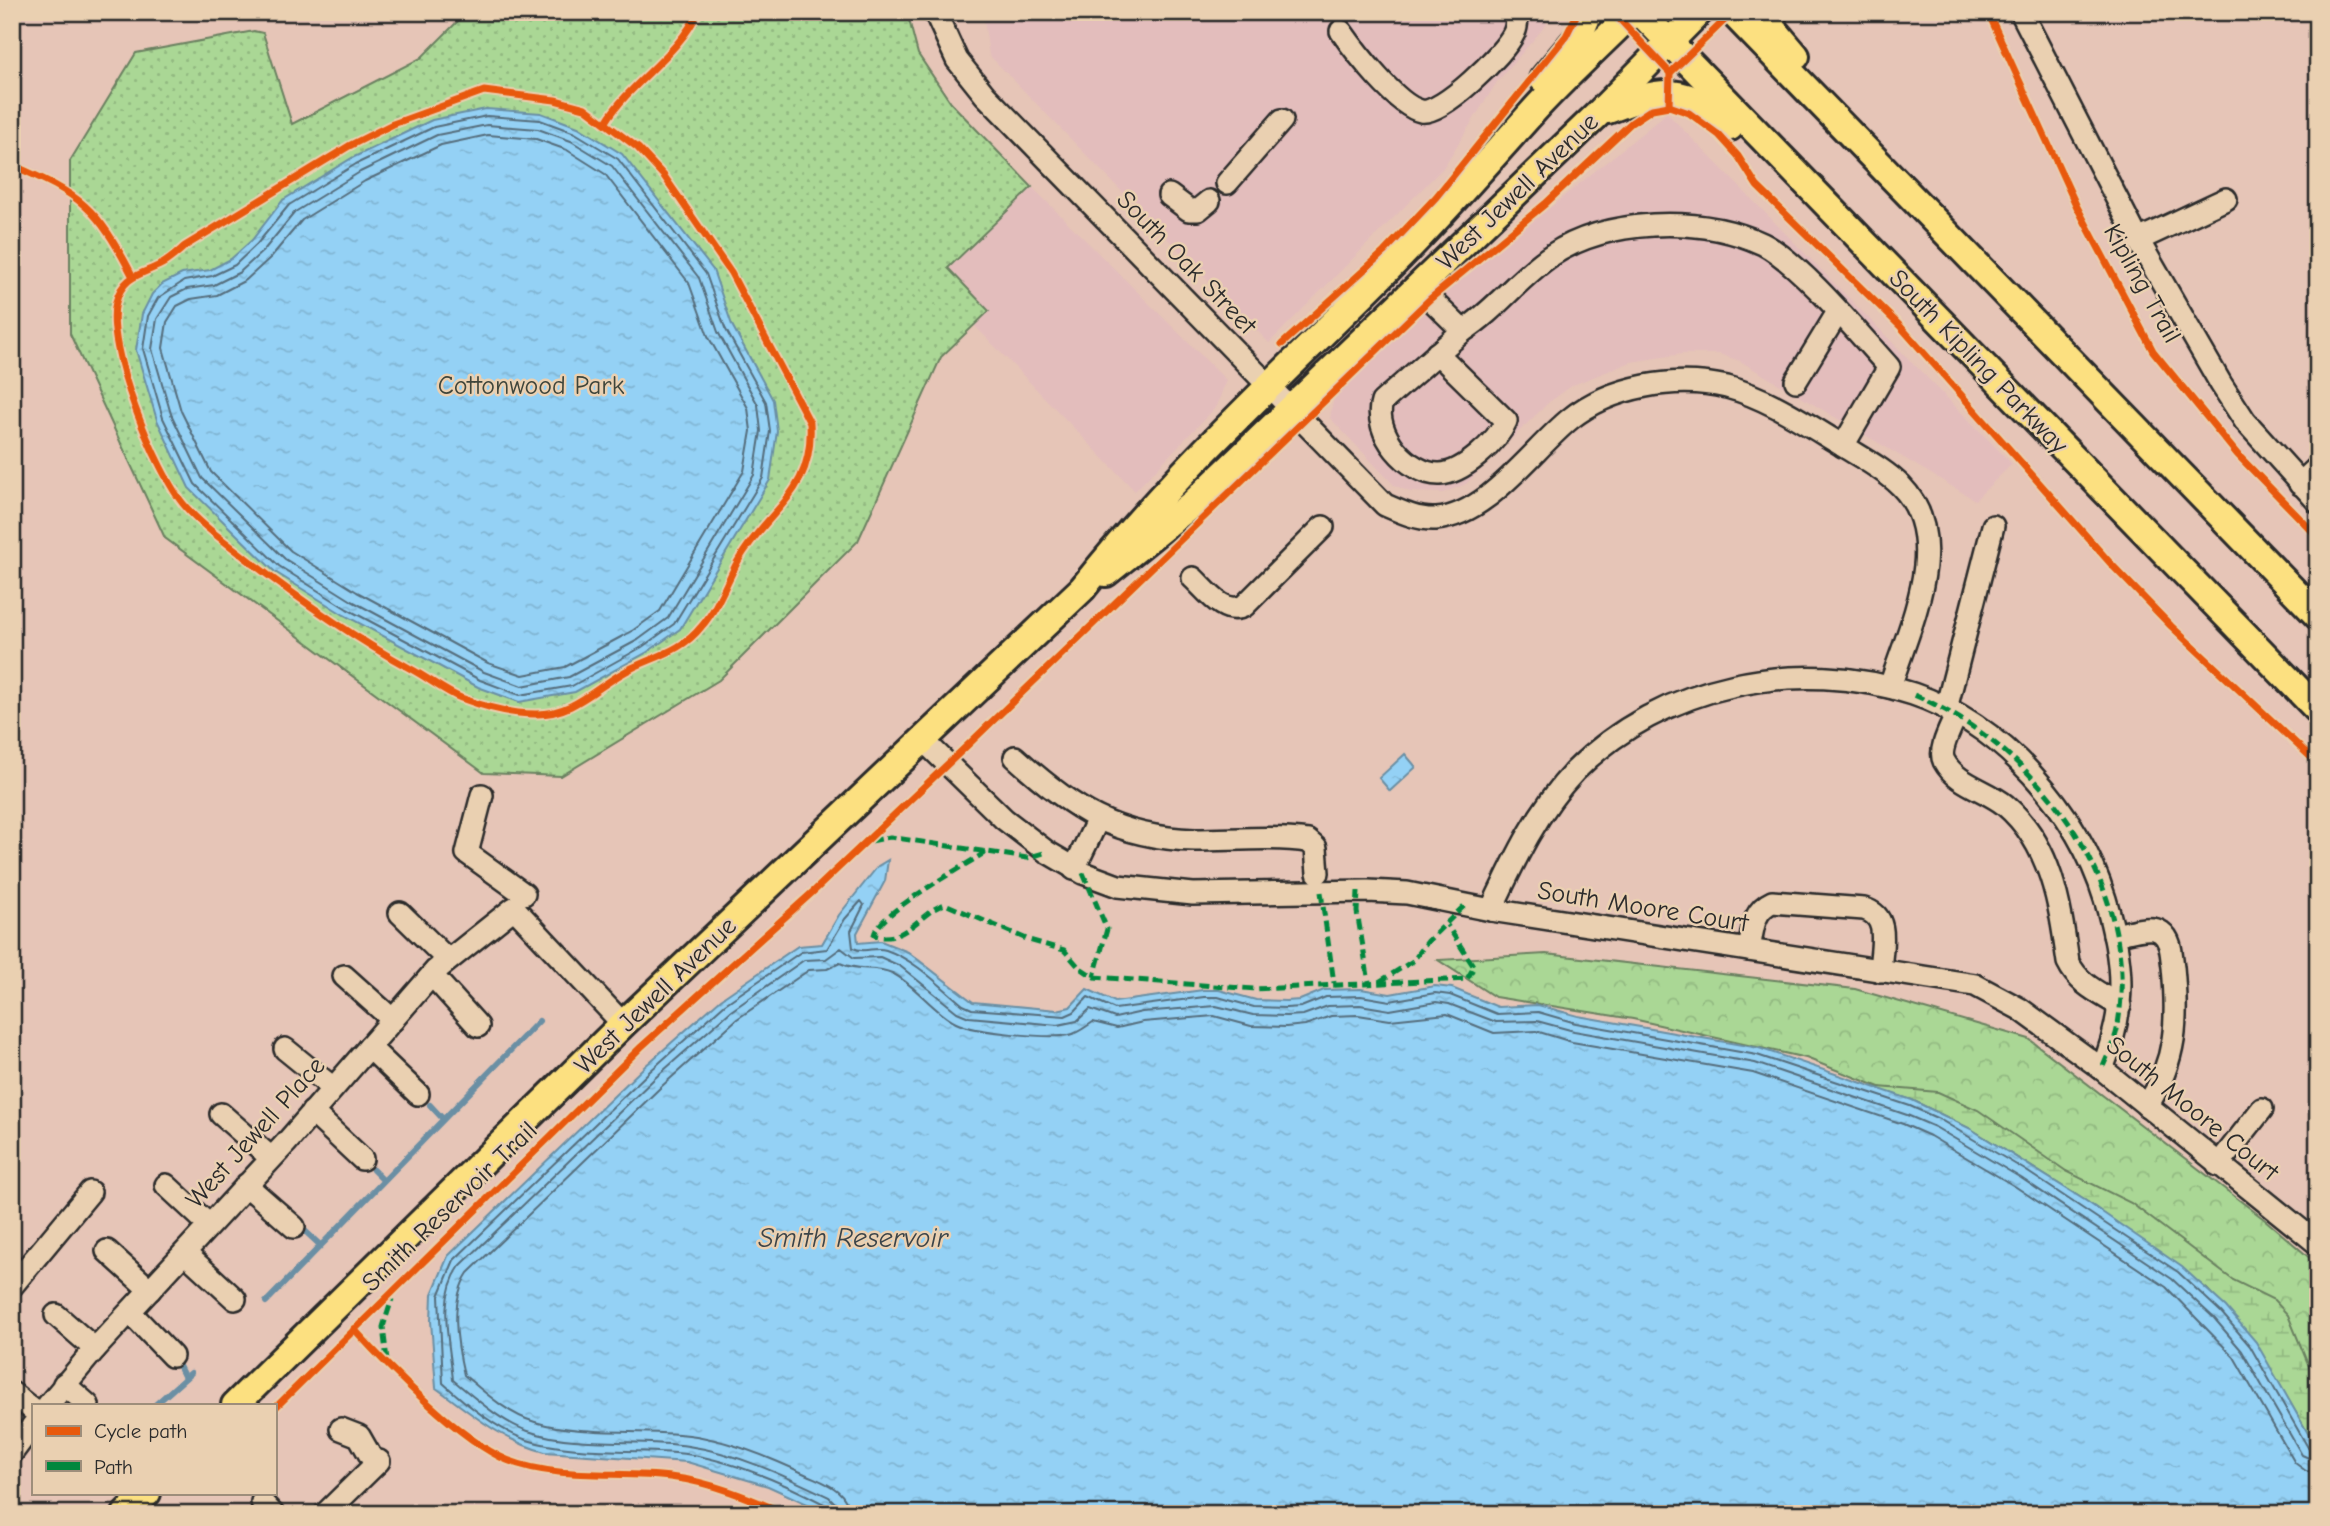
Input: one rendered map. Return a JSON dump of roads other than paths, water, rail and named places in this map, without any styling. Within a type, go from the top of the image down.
[{"type":"main road","points":[[1467,185],[1498,135],[1579,36],[1590,12]]},
{"type":"main road","name":"West Jewell Avenue","points":[[236,1404],[623,1024],[1082,589],[1140,519],[1268,386],[1386,272],[1540,104],[1633,12]]},
{"type":"main road","name":"South Kipling Parkway","points":[[1640,12],[2318,710]]},
{"type":"main road","name":"West Jewell Avenue","points":[[1082,589],[1164,529],[1600,113],[1699,12]]},
{"type":"main road","points":[[1732,12],[2318,616]]},
{"type":"main road","points":[[1768,12],[1774,30],[1901,186]]},
{"type":"main road","points":[[1600,113],[1658,93],[1682,93],[1697,99],[1775,170],[1863,241]]},
{"type":"main road","points":[[126,1514],[146,1494]]},
{"type":"street","name":"South Oak Street","points":[[935,12],[947,43],[968,77],[1385,505],[1417,517],[1435,519],[1451,516],[1483,499],[1587,407],[1623,391],[1685,383],[1726,387],[1764,401],[1874,464],[1903,488],[1922,523],[1925,562],[1921,587],[1889,687]]},
{"type":"street","points":[[1340,31],[1356,52],[1407,104],[1419,111],[1433,112],[1482,69],[1513,34],[1516,12]]},
{"type":"street","points":[[2021,12],[2138,240],[2245,421],[2318,502]]},
{"type":"street","points":[[1227,183],[1282,120]]},
{"type":"street","points":[[1168,195],[1189,210],[1198,210],[1209,201]]},
{"type":"street","points":[[2138,240],[2226,199]]},
{"type":"street","points":[[1437,353],[1506,421],[1501,432],[1468,461],[1441,474],[1428,473],[1409,462],[1394,448],[1379,419],[1382,402],[1437,353],[1480,320],[1554,253],[1592,236],[1628,226],[1683,223],[1724,230],[1765,245],[1808,281],[1889,367],[1843,446]]},
{"type":"street","points":[[1418,287],[1463,331]]},
{"type":"street","points":[[1796,381],[1838,312]]},
{"type":"street","points":[[2300,484],[2318,467]]},
{"type":"street","points":[[1993,526],[1942,751],[1944,761],[1969,785],[2005,805],[2025,829],[2053,876],[2068,962],[2073,973],[2081,982],[2120,1006]]},
{"type":"street","points":[[1193,578],[1227,609],[1235,610],[1244,606],[1323,527]]},
{"type":"street","points":[[1491,911],[1524,843],[1557,792],[1597,751],[1642,720],[1692,697],[1771,680],[1818,677],[1889,687],[1951,712],[2012,756],[2046,791],[2072,827],[2094,869],[2114,935],[2120,1006],[2115,1038],[2102,1069]]},
{"type":"street","name":"South Moore Court","points":[[924,741],[1004,819],[1074,869],[1118,886],[1160,892],[1390,892],[1491,911],[1963,983],[1985,989],[2020,1009],[2102,1069],[2318,1244]]},
{"type":"street","points":[[1015,757],[1067,803],[1098,819],[1164,838],[1308,841],[1316,848],[1318,873]]},
{"type":"street","points":[[482,795],[467,853],[519,901],[623,1024]]},
{"type":"street","points":[[1074,869],[1098,819]]},
{"type":"street","name":"West Jewell Place","points":[[49,1404],[95,1349],[271,1158],[432,975],[519,901]]},
{"type":"street","points":[[1749,950],[1756,915],[1763,906],[1772,902],[1864,909],[1875,912],[1882,921],[1880,971]]},
{"type":"street","points":[[400,913],[448,960]]},
{"type":"street","points":[[2114,935],[2151,929],[2161,932],[2170,943],[2178,1014],[2171,1052],[2158,1088],[2147,1106]]},
{"type":"street","points":[[432,975],[478,1026]]},
{"type":"street","points":[[344,976],[393,1020]]},
{"type":"street","points":[[369,1047],[418,1094]]},
{"type":"street","points":[[285,1049],[333,1088]]},
{"type":"street","points":[[2218,1165],[2262,1109]]},
{"type":"street","points":[[312,1112],[362,1159]]},
{"type":"street","points":[[221,1114],[271,1158]]},
{"type":"street","points":[[166,1185],[209,1226]]},
{"type":"street","points":[[246,1185],[294,1227]]},
{"type":"street","points":[[12,1286],[90,1192]]},
{"type":"street","points":[[107,1251],[150,1290]]},
{"type":"street","points":[[185,1253],[235,1299]]},
{"type":"street","points":[[130,1312],[172,1356]]},
{"type":"street","points":[[56,1315],[95,1349]]},
{"type":"street","points":[[64,1384],[87,1404]]},
{"type":"street","points":[[12,1393],[32,1409]]},
{"type":"street","points":[[12,1453],[32,1426]]},
{"type":"street","points":[[325,1514],[377,1462],[359,1436],[341,1429]]},
{"type":"water","points":[[486,109],[541,113],[578,127],[622,154],[713,270],[732,325],[773,400],[777,431],[770,480],[680,629],[646,653],[575,692],[519,702],[478,687],[344,615],[275,572],[189,488],[157,420],[136,350],[142,314],[152,294],[162,284],[182,274],[210,270],[231,259],[252,240],[283,200],[352,158],[432,120]]},
{"type":"water","points":[[1405,754],[1416,767],[1390,791],[1379,778]]},
{"type":"water","name":"Smith Reservoir","points":[[888,860],[885,881],[857,933],[858,943],[881,941],[908,952],[973,1002],[1057,1010],[1070,1007],[1087,989],[1115,1002],[1203,990],[1219,990],[1256,1000],[1286,1001],[1300,1000],[1324,990],[1361,989],[1390,994],[1435,986],[1452,988],[1498,1007],[1538,1005],[1578,1016],[1759,1048],[1912,1100],[1971,1129],[2086,1201],[2182,1267],[2226,1307],[2256,1342],[2318,1451],[2318,1514],[829,1514],[768,1486],[687,1462],[545,1452],[529,1447],[501,1434],[436,1388],[431,1321],[432,1294],[448,1256],[644,1067],[721,999],[798,946],[822,944],[839,915],[878,866]]},
{"type":"waterway","points":[[266,1302],[539,1021]]},
{"type":"waterway","points":[[430,1105],[443,1119]]},
{"type":"waterway","points":[[373,1170],[383,1180]]},
{"type":"waterway","points":[[305,1231],[320,1245]]},
{"type":"waterway","points":[[178,1364],[185,1378]]},
{"type":"waterway","points":[[156,1404],[191,1373]]},
{"type":"park label","name":"Cottonwood Park","points":[[531,385]]}]
